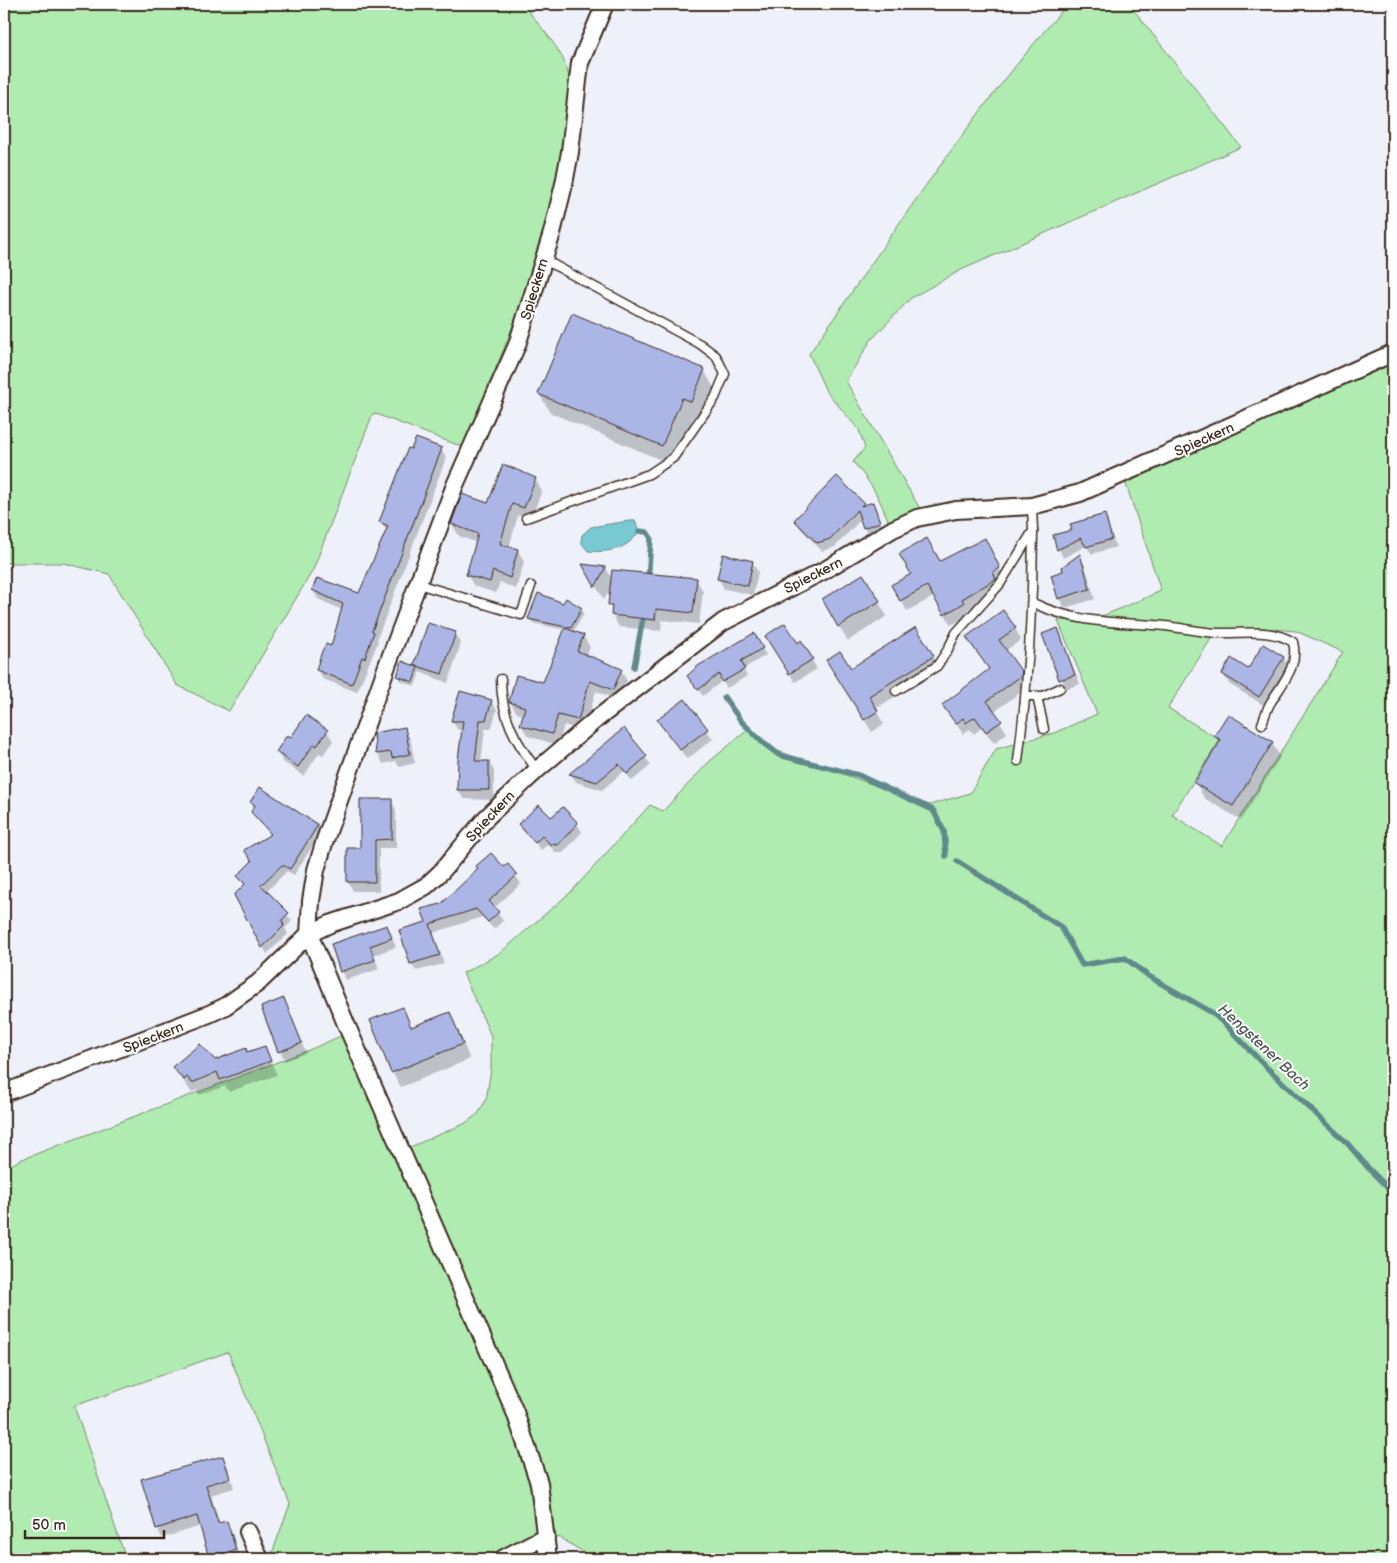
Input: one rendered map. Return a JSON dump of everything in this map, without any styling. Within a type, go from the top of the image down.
[{"type":"street","name":"Spieckern","points":[[548,1559],[539,1483],[518,1421],[309,934],[312,893],[325,840],[469,449],[517,345],[552,233],[568,161],[580,63],[605,4]]},
{"type":"street","name":"Spieckern","points":[[4,1093],[188,1024],[224,1008],[258,983],[309,934],[330,924],[399,901],[419,891],[441,872],[487,817],[537,770],[606,712],[723,622],[825,570],[893,529],[917,518],[941,512],[1032,506],[1074,495],[1123,475],[1393,353]]},
{"type":"street","points":[[248,1532],[260,1559]]},
{"type":"street","points":[[502,1559],[546,1536]]},
{"type":"lane","points":[[526,518],[649,474],[673,458],[715,398],[726,374],[716,356],[700,344],[543,259]]},
{"type":"lane","points":[[1018,761],[1027,696],[1033,603],[1032,506]]},
{"type":"lane","points":[[896,692],[936,666],[947,651],[956,633],[1000,584],[1033,531]]},
{"type":"lane","points":[[418,584],[521,615],[531,586]]},
{"type":"lane","points":[[1033,603],[1060,615],[1086,620],[1185,628],[1217,633],[1263,632],[1282,636],[1293,642],[1296,655],[1292,669],[1269,704],[1262,724]]},
{"type":"lane","points":[[501,680],[501,696],[511,731],[537,770]]},
{"type":"lane","points":[[1027,696],[1036,696],[1060,688]]},
{"type":"lane","points":[[1036,696],[1044,730]]},
{"type":"green space","points":[[4,4],[523,4],[561,55],[568,73],[570,86],[566,126],[560,168],[551,209],[526,290],[496,369],[463,447],[373,413],[313,570],[229,711],[177,685],[109,574],[63,563],[4,563]]},
{"type":"green space","points":[[1068,4],[1129,4],[1241,147],[961,270],[911,298],[871,340],[846,381],[919,507],[889,523],[874,490],[853,462],[865,448],[859,430],[826,391],[809,354],[965,131],[1032,45]]},
{"type":"green space","points":[[1393,353],[1393,1559],[594,1559],[561,1538],[546,1536],[502,1559],[270,1559],[290,1504],[228,1352],[74,1406],[126,1559],[4,1559],[4,1169],[20,1160],[309,1050],[345,1034],[396,1153],[464,1124],[478,1114],[486,1100],[491,1069],[491,1036],[463,973],[500,953],[572,891],[650,805],[663,811],[709,762],[750,728],[778,751],[930,805],[970,793],[996,749],[1054,733],[1097,714],[1058,621],[1105,615],[1161,591],[1123,475]],"holes":[[[1263,628],[1296,631],[1343,652],[1222,846],[1172,815],[1220,740],[1168,708],[1217,629]]]},
{"type":"water","points":[[635,521],[639,531],[624,546],[603,551],[588,551],[581,542],[582,535],[591,527]]},
{"type":"building","points":[[572,313],[705,369],[691,402],[682,398],[662,446],[538,394]]},
{"type":"building","points":[[416,438],[442,448],[372,631],[374,632],[365,658],[362,657],[352,684],[316,670],[326,644],[331,646],[343,604],[312,590],[317,578],[359,593],[388,526],[379,522],[408,448],[411,449]]},
{"type":"building","points":[[503,464],[536,478],[524,508],[512,504],[500,544],[518,549],[510,578],[493,571],[490,582],[466,575],[478,534],[451,524],[462,494],[488,503]]},
{"type":"building","points":[[837,476],[864,503],[861,506],[873,502],[880,522],[863,528],[857,510],[830,539],[817,543],[794,520]]},
{"type":"building","points":[[1105,514],[1112,539],[1086,547],[1081,538],[1057,550],[1053,535],[1072,530],[1070,524]]},
{"type":"building","points":[[927,538],[940,561],[985,538],[1000,568],[993,572],[996,579],[962,599],[964,603],[944,615],[927,586],[900,601],[891,585],[911,574],[899,554]]},
{"type":"building","points":[[723,554],[753,561],[748,586],[717,579]]},
{"type":"building","points":[[1080,554],[1090,589],[1058,599],[1051,575],[1063,571],[1062,567]]},
{"type":"building","points":[[582,564],[606,567],[595,587]]},
{"type":"building","points":[[612,570],[697,578],[693,613],[656,609],[655,620],[611,615],[612,605],[608,605]]},
{"type":"building","points":[[863,574],[880,601],[838,627],[822,599]]},
{"type":"building","points":[[538,593],[563,603],[566,598],[582,608],[571,628],[528,619]]},
{"type":"building","points":[[1003,610],[1016,628],[999,640],[1022,672],[1021,676],[987,701],[1002,721],[986,732],[975,717],[966,723],[963,718],[956,724],[942,705],[989,669],[966,637]]},
{"type":"building","points":[[428,623],[456,632],[442,674],[414,665]]},
{"type":"building","points":[[785,623],[798,643],[801,640],[813,659],[789,674],[765,636]]},
{"type":"building","points":[[916,627],[934,656],[869,696],[878,711],[864,720],[826,660],[840,651],[851,668]]},
{"type":"building","points":[[565,628],[584,635],[577,651],[622,669],[613,690],[590,681],[578,720],[558,715],[552,734],[520,725],[525,707],[509,702],[516,675],[543,682]]},
{"type":"building","points":[[1058,628],[1075,675],[1059,680],[1042,634]]},
{"type":"building","points":[[754,633],[763,648],[741,661],[745,669],[722,682],[719,674],[698,690],[687,676],[698,666]]},
{"type":"building","points":[[1263,644],[1284,657],[1259,697],[1222,674],[1231,658],[1248,669]]},
{"type":"building","points":[[402,661],[418,667],[413,682],[397,676]]},
{"type":"building","points":[[460,691],[492,700],[486,720],[480,720],[475,761],[489,761],[489,790],[457,790],[458,760],[463,721],[451,721]]},
{"type":"building","points":[[685,699],[708,729],[680,750],[657,720]]},
{"type":"building","points":[[1228,714],[1273,742],[1233,806],[1194,783],[1221,740],[1214,736]]},
{"type":"building","points":[[306,715],[328,730],[317,746],[314,744],[298,767],[276,752],[287,735],[291,737]]},
{"type":"building","points":[[405,727],[410,754],[392,758],[391,752],[376,754],[374,733]]},
{"type":"building","points":[[624,728],[647,756],[627,774],[619,764],[597,782],[569,774]]},
{"type":"building","points":[[260,787],[318,825],[290,869],[282,865],[261,885],[289,913],[282,920],[284,926],[262,948],[234,895],[245,884],[237,876],[252,861],[244,850],[271,834],[251,812],[255,805],[250,802]]},
{"type":"building","points":[[360,799],[392,799],[392,839],[375,840],[375,882],[347,882],[347,848],[360,848]]},
{"type":"building","points":[[539,805],[551,817],[563,807],[578,823],[558,845],[550,844],[542,836],[535,843],[518,824]]},
{"type":"building","points":[[491,853],[504,867],[508,864],[517,875],[489,901],[499,912],[488,922],[476,909],[430,924],[440,955],[410,964],[399,930],[426,922],[421,909],[441,904],[478,869],[476,866]]},
{"type":"building","points":[[387,925],[392,938],[370,946],[375,960],[340,972],[331,944]]},
{"type":"building","points":[[284,998],[302,1043],[278,1052],[261,1007]]},
{"type":"building","points":[[403,1007],[411,1027],[450,1012],[463,1044],[391,1073],[370,1020]]},
{"type":"building","points":[[200,1044],[215,1060],[246,1048],[247,1052],[265,1046],[271,1061],[220,1080],[217,1072],[192,1083],[187,1077],[184,1080],[172,1067]]},
{"type":"building","points":[[223,1456],[230,1478],[206,1485],[218,1523],[227,1521],[236,1550],[209,1558],[197,1516],[156,1529],[141,1479]]},
{"type":"waterway","name":"Hengstener Bach","points":[[639,531],[647,532],[651,538],[648,581]]},
{"type":"waterway","name":"Hengstener Bach","points":[[634,667],[644,612]]},
{"type":"waterway","name":"Hengstener Bach","points":[[724,697],[741,721],[763,743],[779,755],[858,775],[933,810],[944,831],[946,856]]},
{"type":"waterway","name":"Hengstener Bach","points":[[957,861],[1061,927],[1082,965],[1125,958],[1150,977],[1211,1012],[1348,1144],[1393,1193]]}]
